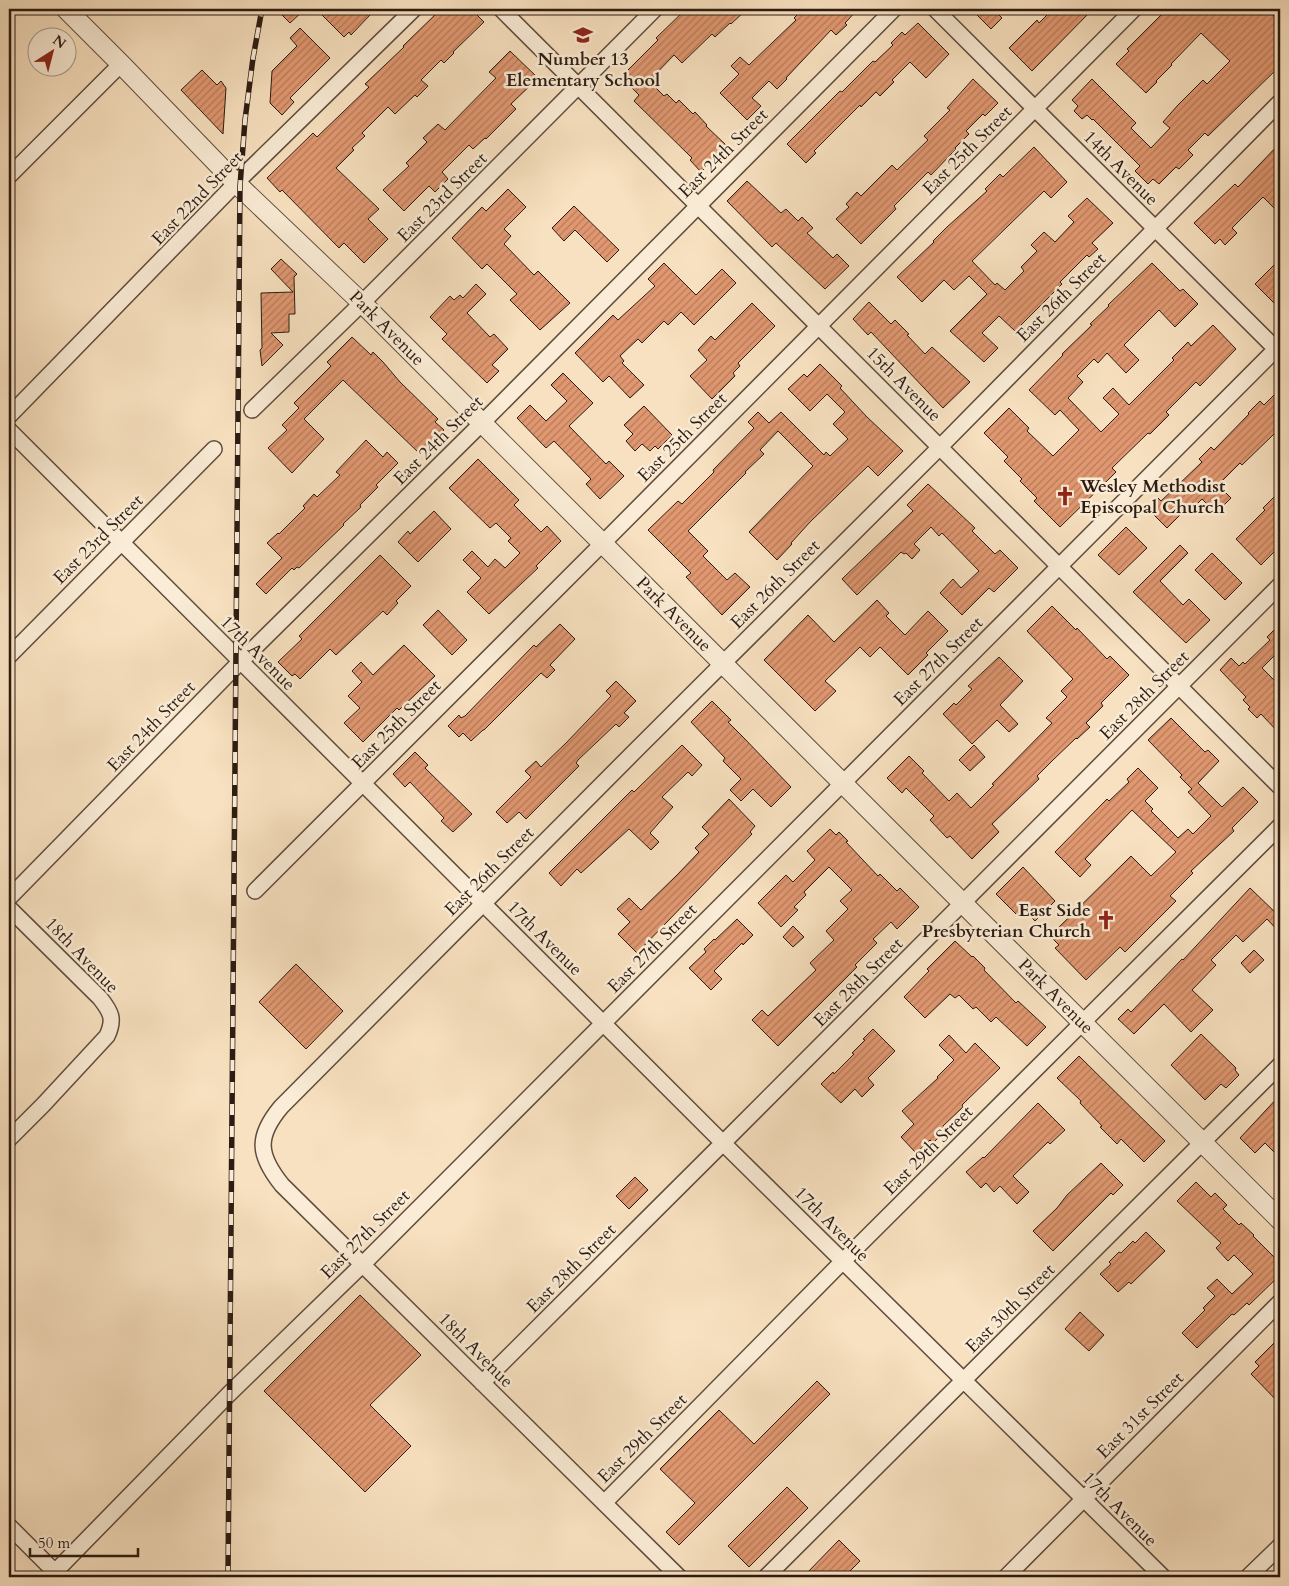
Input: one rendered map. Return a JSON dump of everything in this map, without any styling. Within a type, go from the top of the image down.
[{"type":"street","name":"Park Avenue","points":[[66,9],[237,184],[362,304],[603,543],[1280,1220]]},
{"type":"street","name":"East 22nd Street","points":[[9,416],[237,184],[414,9]]},
{"type":"street","name":"15th Avenue","points":[[501,9],[1280,787]]},
{"type":"street","name":"East 23rd Street","points":[[252,410],[362,304],[655,9]]},
{"type":"street","name":"East 24th Street","points":[[9,898],[240,662],[482,423],[894,9]]},
{"type":"street","name":"14th Avenue","points":[[935,9],[1279,349]]},
{"type":"street","name":"East 25th Street","points":[[254,891],[1134,9]]},
{"type":"street","points":[[9,176],[121,64]]},
{"type":"street","name":"East 26th Street","points":[[262,1140],[273,1117],[281,1107],[940,447],[1280,102]]},
{"type":"street","name":"East 27th Street","points":[[55,1576],[229,1394],[362,1264],[1059,566],[1279,349]]},
{"type":"street","name":"17th Avenue","points":[[9,430],[603,1023],[1163,1577]]},
{"type":"street","name":"East 23rd Street","points":[[9,656],[214,448]]},
{"type":"street","name":"East 28th Street","points":[[482,1383],[1280,585]]},
{"type":"street","name":"East 29th Street","points":[[604,1503],[843,1261],[1280,826]]},
{"type":"street","name":"18th Avenue","points":[[9,908],[100,998],[111,1012],[112,1024],[108,1036],[9,1139]]},
{"type":"street","name":"East 30th Street","points":[[766,1577],[1280,1065]]},
{"type":"street","name":"18th Avenue","points":[[262,1140],[264,1156],[271,1171],[282,1185],[679,1577]]},
{"type":"street","name":"East 31st Street","points":[[1006,1577],[1280,1302]]},
{"type":"street","points":[[9,1526],[55,1576]]},
{"type":"street","points":[[1248,1577],[1280,1546]]},
{"type":"building","points":[[276,9],[305,9],[290,23]]},
{"type":"building","points":[[316,9],[364,9],[370,15],[351,35],[349,32],[344,37]]},
{"type":"building","points":[[441,9],[471,9],[484,22],[444,63],[441,60],[421,80],[428,86],[417,97],[415,95],[395,114],[388,107],[362,133],[365,136],[352,148],[354,150],[336,168],[379,209],[368,219],[388,239],[364,263],[344,243],[339,248],[282,190],[280,192],[267,178],[313,133],[317,137],[369,87],[365,84]]},
{"type":"building","points":[[686,9],[747,9],[715,37],[712,34],[682,63],[674,55],[649,81],[664,96],[667,94],[676,103],[679,100],[693,114],[695,112],[706,126],[727,146],[701,172],[690,160],[692,158],[634,101],[639,95],[621,77],[658,40],[656,38]]},
{"type":"building","points":[[803,9],[858,9],[845,23],[847,25],[836,35],[831,30],[777,89],[769,81],[752,98],[761,106],[747,120],[720,93],[739,74],[731,66],[740,57],[749,65],[796,20],[794,18]]},
{"type":"building","points":[[971,9],[993,9],[1002,18],[991,29]]},
{"type":"building","points":[[1053,9],[1093,9],[1032,71],[1009,48],[1037,20],[1039,23]]},
{"type":"building","points":[[1167,9],[1245,9],[1250,14],[1255,9],[1267,9],[1280,22],[1280,66],[1208,136],[1205,133],[1188,150],[1193,155],[1179,169],[1176,167],[1159,184],[1153,179],[1148,184],[1135,171],[1140,166],[1093,119],[1087,115],[1082,119],[1074,111],[1078,106],[1072,100],[1092,79],[1136,123],[1131,128],[1151,148],[1170,128],[1163,122],[1178,105],[1203,80],[1207,84],[1230,61],[1201,33],[1146,93],[1116,64],[1129,51],[1127,49]]},
{"type":"building","points":[[918,23],[949,54],[926,78],[910,62],[892,80],[894,82],[880,96],[876,92],[861,107],[860,105],[814,151],[816,153],[806,163],[787,144],[840,91],[842,92],[873,61],[875,62],[893,45],[891,43],[902,32],[905,35]]},
{"type":"building","points":[[300,28],[330,58],[290,98],[294,102],[282,115],[270,103],[272,71],[297,46],[290,38]]},
{"type":"building","points":[[510,51],[538,78],[511,104],[516,109],[486,139],[473,149],[469,145],[442,172],[448,179],[435,192],[429,186],[404,211],[383,190],[409,166],[406,163],[427,142],[423,138],[438,124],[445,130],[496,78],[489,72]]},
{"type":"building","points":[[202,70],[217,85],[221,81],[226,88],[223,134],[181,90]]},
{"type":"building","points":[[973,79],[998,103],[985,116],[983,114],[966,131],[969,134],[956,149],[931,175],[928,172],[894,206],[896,209],[861,244],[836,219],[849,207],[846,204],[857,192],[861,196],[892,165],[897,170],[928,140],[924,136],[950,110],[947,108]]},
{"type":"building","points":[[1280,143],[1280,214],[1263,197],[1232,228],[1237,233],[1225,245],[1220,239],[1215,244],[1194,223],[1235,184],[1238,187]]},
{"type":"building","points":[[1034,147],[1067,182],[1051,198],[1044,191],[972,261],[995,285],[997,283],[1005,290],[1024,271],[1021,267],[1037,251],[1031,245],[1044,232],[1055,242],[1074,222],[1068,216],[1087,198],[1113,223],[1092,243],[1098,249],[1089,257],[1087,255],[1060,282],[1062,284],[1015,331],[999,316],[982,333],[998,348],[984,362],[950,331],[987,294],[969,276],[954,290],[944,280],[922,302],[897,277],[947,227],[987,191],[985,189],[1000,174],[1003,177]]},
{"type":"building","points":[[747,181],[781,213],[786,209],[798,221],[802,217],[813,228],[807,233],[833,258],[837,254],[849,266],[825,289],[776,243],[772,247],[727,201]]},
{"type":"building","points":[[508,189],[526,207],[504,229],[511,236],[504,244],[534,275],[538,271],[570,303],[540,330],[510,300],[517,294],[487,264],[482,269],[452,238],[482,207],[486,211]]},
{"type":"building","points":[[574,206],[619,250],[607,262],[575,230],[564,241],[552,228]]},
{"type":"building","points":[[281,259],[297,274],[294,277],[295,314],[289,314],[289,332],[271,333],[283,345],[262,366],[260,350],[262,348],[261,293],[293,292],[271,269]]},
{"type":"building","points":[[1280,259],[1280,309],[1255,284]]},
{"type":"building","points":[[664,263],[696,295],[722,269],[736,283],[694,325],[681,312],[668,325],[664,321],[642,343],[638,339],[620,356],[624,361],[622,363],[644,385],[630,398],[609,376],[603,382],[575,353],[613,315],[618,320],[655,286],[648,279]]},
{"type":"building","points":[[1152,263],[1180,291],[1183,289],[1198,304],[1175,327],[1159,310],[1124,345],[1139,360],[1126,373],[1107,353],[1098,363],[1094,359],[1077,376],[1083,382],[1068,398],[1101,432],[1119,414],[1103,398],[1113,388],[1129,405],[1174,360],[1172,358],[1188,342],[1191,346],[1213,325],[1236,349],[1200,386],[1196,382],[1166,412],[1169,415],[1112,468],[1116,472],[1060,527],[1034,501],[1037,498],[1004,461],[1008,457],[984,433],[1009,408],[1029,428],[1027,431],[1053,456],[1079,430],[1060,410],[1055,415],[1029,390],[1092,325],[1090,324],[1108,305]]},
{"type":"building","points":[[476,284],[486,294],[467,313],[490,337],[494,334],[508,349],[492,365],[499,371],[487,383],[442,339],[447,334],[430,317],[450,296],[454,300],[460,295],[463,298]]},
{"type":"building","points":[[869,302],[891,324],[895,320],[925,354],[932,347],[970,382],[943,408],[871,332],[868,335],[853,319]]},
{"type":"building","points":[[752,303],[775,326],[738,363],[740,366],[733,373],[735,376],[712,399],[690,376],[707,360],[698,350],[711,336],[715,340]]},
{"type":"building","points":[[352,337],[371,355],[373,352],[383,362],[400,382],[438,419],[435,422],[444,430],[420,454],[343,380],[304,419],[324,439],[292,473],[268,448],[287,430],[282,425],[299,408],[294,403],[331,366],[327,362]]},
{"type":"building","points":[[820,364],[842,386],[840,388],[867,417],[903,451],[878,476],[868,466],[810,522],[777,560],[749,532],[813,466],[778,431],[760,450],[764,454],[688,531],[708,551],[703,556],[727,580],[735,573],[750,587],[722,615],[686,577],[691,573],[648,530],[678,501],[682,504],[714,472],[713,470],[754,428],[748,422],[758,412],[769,423],[781,412],[824,455],[826,452],[830,456],[848,439],[833,424],[845,412],[827,394],[810,411],[788,389],[804,374],[807,377]]},
{"type":"building","points":[[563,373],[593,403],[569,426],[606,464],[609,461],[624,476],[600,499],[586,484],[591,479],[554,441],[546,448],[517,418],[530,405],[546,421],[567,401],[551,385]]},
{"type":"building","points":[[1280,389],[1280,441],[1274,434],[1218,485],[1231,498],[1216,513],[1202,499],[1192,509],[1189,506],[1167,528],[1147,508],[1158,498],[1161,501],[1176,487],[1202,462],[1199,459],[1211,447],[1214,450],[1260,401],[1264,405]]},
{"type":"building","points":[[644,406],[672,435],[658,449],[655,446],[650,451],[642,444],[635,451],[626,441],[633,434],[624,425]]},
{"type":"building","points":[[366,440],[383,457],[387,452],[398,463],[376,485],[378,487],[344,525],[299,568],[297,567],[294,570],[292,568],[266,594],[256,584],[282,558],[267,543],[279,534],[305,508],[303,506],[314,494],[317,497],[340,475],[336,472]]},
{"type":"building","points":[[478,459],[519,500],[514,505],[541,532],[547,526],[561,541],[536,566],[538,568],[489,614],[467,592],[481,578],[463,560],[472,551],[488,567],[495,559],[505,568],[520,553],[508,541],[511,538],[496,523],[490,528],[449,488]]},
{"type":"building","points":[[928,484],[975,528],[972,531],[995,554],[1000,550],[1018,568],[994,592],[989,588],[962,615],[940,593],[953,579],[961,588],[979,571],[942,533],[939,536],[931,527],[914,544],[920,550],[912,559],[906,553],[901,552],[857,595],[842,579],[913,511],[907,505]]},
{"type":"building","points":[[1280,491],[1280,546],[1261,565],[1236,539],[1265,510],[1263,508]]},
{"type":"building","points":[[434,511],[451,529],[418,562],[398,542],[408,531],[410,534]]},
{"type":"building","points":[[1126,527],[1147,548],[1119,575],[1098,555]]},
{"type":"building","points":[[1180,545],[1188,553],[1160,581],[1183,605],[1189,599],[1210,620],[1186,643],[1133,592]]},
{"type":"building","points":[[1212,553],[1242,583],[1225,600],[1195,570]]},
{"type":"building","points":[[380,555],[411,586],[396,601],[398,603],[387,615],[383,611],[336,655],[330,649],[300,679],[295,674],[292,676],[278,662],[302,639],[299,636]]},
{"type":"building","points":[[877,600],[889,613],[886,616],[905,635],[928,611],[948,631],[908,675],[880,647],[870,657],[860,647],[825,681],[836,691],[815,711],[764,660],[808,615],[834,642]]},
{"type":"building","points":[[1052,606],[1076,630],[1077,628],[1107,659],[1110,656],[1129,675],[1101,703],[1103,706],[1086,723],[1090,727],[1053,760],[1037,776],[1039,779],[992,824],[999,832],[972,859],[950,836],[947,838],[930,820],[934,816],[906,788],[902,793],[887,778],[909,756],[924,771],[922,773],[949,801],[957,793],[971,808],[994,785],[992,784],[1052,723],[1046,718],[1067,697],[1061,691],[1073,679],[1027,631]]},
{"type":"building","points":[[438,610],[467,640],[452,655],[423,625]]},
{"type":"building","points":[[560,624],[575,639],[550,665],[555,670],[547,678],[541,673],[471,741],[463,733],[459,737],[448,726],[459,715],[461,718],[465,716],[534,645],[536,647]]},
{"type":"building","points":[[1280,624],[1280,650],[1262,668],[1280,686],[1280,734],[1261,714],[1257,718],[1248,709],[1250,707],[1243,700],[1246,697],[1220,670],[1231,658],[1239,666],[1243,662],[1245,664],[1270,640],[1267,637]]},
{"type":"building","points":[[404,645],[435,676],[399,710],[397,708],[363,742],[344,723],[360,708],[348,696],[362,682],[352,671],[361,662],[373,675]]},
{"type":"building","points":[[999,657],[1023,681],[1000,705],[1018,724],[1009,732],[997,720],[972,744],[943,714],[954,703],[956,705],[972,689],[968,686]]},
{"type":"building","points":[[616,681],[636,701],[624,713],[629,717],[619,727],[616,724],[578,760],[576,763],[579,766],[526,819],[519,812],[507,823],[496,812],[531,777],[525,771],[536,761],[541,767],[566,743],[611,696],[606,691]]},
{"type":"building","points":[[712,701],[731,720],[728,722],[791,787],[771,807],[753,789],[741,801],[730,790],[741,779],[723,761],[725,758],[691,722]]},
{"type":"building","points":[[1171,718],[1205,752],[1208,750],[1219,761],[1198,783],[1222,807],[1243,787],[1258,802],[1232,828],[1234,831],[1191,871],[1193,873],[1170,896],[1176,901],[1125,952],[1120,947],[1086,980],[1055,948],[1059,945],[1050,936],[1131,856],[1151,876],[1176,852],[1132,810],[1085,859],[1091,865],[1080,877],[1055,852],[1107,799],[1109,801],[1129,782],[1127,779],[1138,768],[1158,788],[1145,801],[1153,809],[1151,811],[1178,838],[1188,829],[1193,834],[1211,816],[1188,792],[1192,789],[1180,777],[1182,775],[1148,740]]},
{"type":"building","points":[[682,745],[702,765],[692,776],[688,772],[662,797],[673,807],[650,833],[659,842],[651,850],[629,829],[581,873],[577,869],[561,886],[549,873],[632,790],[634,792]]},
{"type":"building","points":[[974,745],[985,757],[970,771],[959,760]]},
{"type":"building","points":[[415,752],[428,765],[425,768],[472,814],[453,832],[441,821],[444,818],[410,782],[405,787],[393,774]]},
{"type":"building","points":[[729,799],[755,826],[750,832],[752,834],[637,953],[618,934],[630,922],[617,909],[629,898],[641,910],[677,875],[699,852],[695,848],[709,834],[702,827]]},
{"type":"building","points":[[830,829],[836,835],[839,832],[878,876],[880,874],[897,891],[900,888],[919,907],[897,929],[891,922],[873,939],[877,943],[855,965],[857,967],[778,1046],[752,1020],[762,1010],[768,1016],[816,970],[810,963],[834,940],[826,931],[848,909],[840,901],[852,890],[829,867],[804,892],[806,895],[794,907],[798,910],[781,927],[758,903],[786,875],[793,882],[815,860],[807,851]]},
{"type":"building","points":[[1023,867],[1055,901],[1035,921],[1024,910],[1018,916],[996,894]]},
{"type":"building","points":[[1250,888],[1280,917],[1280,933],[1267,919],[1243,942],[1236,935],[1211,960],[1216,965],[1192,990],[1213,1010],[1191,1032],[1164,1004],[1134,1034],[1118,1019],[1128,1009],[1131,1012],[1183,960]]},
{"type":"building","points":[[737,919],[753,935],[743,945],[742,943],[714,971],[722,979],[711,990],[689,968],[706,952],[704,949]]},
{"type":"building","points":[[793,926],[804,937],[793,947],[783,937]]},
{"type":"building","points":[[955,941],[985,968],[984,970],[1016,1003],[1018,1001],[1046,1027],[1027,1046],[996,1017],[991,1022],[976,1007],[973,1009],[959,995],[955,998],[950,994],[925,1018],[904,997],[929,971],[927,969]]},
{"type":"building","points":[[1254,950],[1264,960],[1250,973],[1241,963]]},
{"type":"building","points":[[296,964],[343,1011],[306,1049],[259,1002]]},
{"type":"building","points":[[873,1029],[895,1051],[868,1078],[874,1085],[862,1097],[855,1089],[841,1103],[821,1084],[854,1054],[852,1053]]},
{"type":"building","points":[[1201,1034],[1236,1068],[1235,1070],[1239,1075],[1226,1088],[1221,1084],[1205,1100],[1171,1065]]},
{"type":"building","points":[[949,1035],[966,1053],[975,1043],[1000,1068],[943,1126],[947,1129],[933,1143],[930,1140],[916,1153],[901,1137],[914,1124],[902,1111],[938,1078],[954,1060],[939,1045]]},
{"type":"building","points":[[1079,1056],[1165,1141],[1144,1162],[1121,1139],[1117,1144],[1100,1127],[1102,1126],[1080,1103],[1081,1101],[1057,1078]]},
{"type":"building","points":[[1280,1095],[1280,1158],[1265,1143],[1255,1153],[1240,1138]]},
{"type":"building","points":[[1038,1103],[1065,1130],[1050,1144],[1048,1142],[1013,1176],[1029,1192],[1017,1204],[1000,1186],[994,1192],[986,1183],[981,1188],[966,1172],[984,1158]]},
{"type":"building","points":[[1101,1163],[1123,1185],[1113,1195],[1111,1193],[1053,1251],[1033,1231]]},
{"type":"building","points":[[635,1177],[648,1190],[629,1209],[616,1196]]},
{"type":"building","points":[[1196,1182],[1211,1197],[1215,1193],[1227,1205],[1223,1209],[1239,1225],[1241,1223],[1254,1235],[1280,1263],[1280,1275],[1249,1305],[1247,1303],[1234,1315],[1232,1314],[1197,1348],[1182,1333],[1205,1310],[1203,1308],[1215,1296],[1207,1288],[1217,1279],[1232,1294],[1253,1274],[1234,1255],[1228,1261],[1216,1248],[1221,1243],[1177,1201]]},
{"type":"building","points":[[1146,1232],[1165,1251],[1131,1284],[1129,1282],[1118,1292],[1100,1274],[1111,1264],[1109,1262],[1119,1252],[1121,1253],[1133,1241],[1135,1243]]},
{"type":"building","points":[[360,1295],[421,1355],[370,1405],[411,1446],[365,1492],[264,1391]]},
{"type":"building","points":[[1080,1312],[1104,1335],[1089,1351],[1065,1329]]},
{"type":"building","points":[[1280,1337],[1280,1404],[1251,1374],[1259,1366],[1255,1362]]},
{"type":"building","points":[[817,1381],[830,1394],[679,1545],[666,1532],[695,1503],[660,1469],[719,1410],[754,1444]]},
{"type":"building","points":[[787,1487],[808,1508],[749,1567],[728,1546]]},
{"type":"building","points":[[839,1540],[860,1561],[844,1577],[803,1577]]},
{"type":"railway","points":[[228,1577],[240,186],[245,120],[262,9]]},
{"type":"place","name":"Number 13 Elementary School","points":[[583,35]]},
{"type":"place","name":"Wesley Methodist Episcopal Church","points":[[1065,496]]},
{"type":"place","name":"East Side Presbyterian Church","points":[[1106,920]]}]
